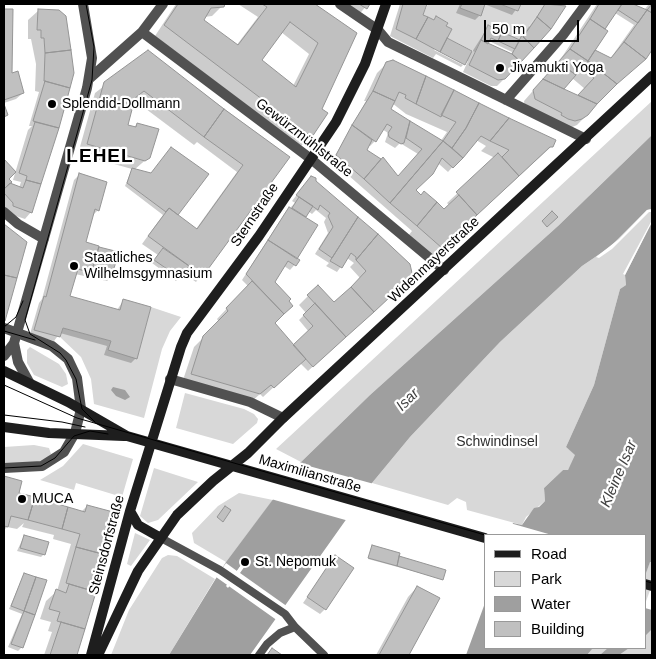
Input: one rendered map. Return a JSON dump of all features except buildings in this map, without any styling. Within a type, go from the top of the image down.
[{"type":"main road","name":"Sternstraße","points":[[151,442],[170,380],[188,334],[311,159],[354,90],[378,30],[386,4]]},
{"type":"main road","name":"Widenmayerstraße","points":[[161,538],[184,508],[213,480],[233,465],[652,76]]},
{"type":"main road","name":"Maximilianstraße","points":[[4,371],[81,409],[127,436]]},
{"type":"main road","name":"Maximilianstraße","points":[[6,430],[127,436],[483,537]]},
{"type":"main road","name":"Steinsdorfstraße","points":[[91,655],[130,511],[151,442]]},
{"type":"main road","points":[[98,655],[138,571],[161,538],[138,526],[130,511]]},
{"type":"street","points":[[4,356],[14,343],[89,79],[91,47],[83,4]]},
{"type":"street","points":[[89,79],[142,32],[163,4]]},
{"type":"street","points":[[340,4],[378,30],[388,42],[586,139]]},
{"type":"street","points":[[506,100],[563,35],[586,4]]},
{"type":"street","name":"Gewürzmühlstraße","points":[[142,32],[311,159],[444,270]]},
{"type":"street","points":[[4,212],[18,224],[44,239]]},
{"type":"street","points":[[4,328],[17,331],[52,346],[68,359],[77,378],[81,409],[76,434],[64,452],[42,466],[4,468]]},
{"type":"street","points":[[14,343],[18,362],[29,382]]},
{"type":"street","points":[[170,380],[250,402],[283,418]]},
{"type":"lane","points":[[161,538],[220,570],[285,614],[295,627],[324,655]]},
{"type":"lane","points":[[259,655],[267,644],[280,633],[295,627]]},
{"type":"green space","points":[[428,4],[462,4],[460,7],[480,16],[485,4],[500,4],[518,11],[521,4],[545,4],[520,40],[488,25],[475,52],[447,38],[452,29],[446,26],[447,22],[436,17],[434,20],[423,15]]},
{"type":"green space","points":[[652,101],[652,135],[558,226],[370,395],[301,462],[276,449]]},
{"type":"green space","name":"Schwindinsel","points":[[652,209],[652,222],[625,275],[626,285],[620,289],[594,385],[566,447],[576,455],[568,470],[563,470],[544,488],[545,501],[526,517],[522,525],[467,510],[466,502],[457,498],[448,505],[372,483],[410,437],[500,342],[582,266],[610,247],[647,210]]},
{"type":"green space","points":[[151,307],[181,317],[170,331],[162,349],[144,418],[94,404],[91,379],[81,357],[60,337],[63,328],[111,341],[108,350],[137,358]]},
{"type":"green space","points":[[30,347],[59,364],[66,374],[68,384],[62,387],[34,375],[27,363],[27,350]]},
{"type":"green space","points":[[185,393],[244,409],[254,414],[258,419],[257,423],[233,444],[176,428]]},
{"type":"green space","points":[[83,444],[133,459],[122,497],[76,483],[74,490],[40,480],[63,466]]},
{"type":"green space","points":[[34,445],[49,448],[51,454],[43,461],[36,463],[4,463],[4,447]]},
{"type":"green space","points":[[154,468],[198,482],[158,520],[148,523],[140,516]]},
{"type":"green space","points":[[239,493],[273,500],[226,562],[194,543],[192,533],[218,506]]},
{"type":"green space","points":[[135,533],[150,540],[131,566],[127,564]]},
{"type":"green space","points":[[168,555],[177,556],[215,579],[169,655],[111,655],[129,610],[162,558]]},
{"type":"green space","points":[[652,555],[652,655],[587,655],[592,649],[646,649],[646,573]]},
{"type":"water","name":"Isar","points":[[652,135],[652,209],[647,210],[610,247],[582,266],[500,342],[410,437],[372,483],[250,655],[169,655],[226,562],[301,462],[370,395],[558,226]],"holes":[[[244,561],[246,563],[228,588],[226,586]]]},
{"type":"water","name":"Kleine Isar","points":[[652,222],[652,562],[650,562],[646,573],[646,534],[509,534],[513,523],[522,525],[534,508],[539,507],[545,501],[544,488],[563,470],[568,470],[575,455],[566,447],[594,385],[620,289],[626,285],[625,275]]},
{"type":"water","points":[[113,387],[125,390],[130,397],[125,400],[116,396],[111,390]]},
{"type":"water","points":[[652,587],[652,629],[646,635],[646,607]]},
{"type":"water","points":[[483,608],[483,649],[592,649],[587,655],[466,655]]},
{"type":"water","points":[[607,649],[628,649],[619,655],[600,655]]},
{"type":"pier","points":[[652,209],[652,212],[649,212],[612,249],[599,258],[596,257],[619,239],[647,210]]},
{"type":"pier","points":[[652,220],[625,275],[623,274]]},
{"type":"pier","points":[[298,463],[374,484],[349,521],[271,499]]},
{"type":"pier","points":[[510,523],[548,534],[506,534]]},
{"type":"pier","points":[[244,561],[247,563],[240,573],[288,607],[278,621],[216,577],[226,563],[237,571]]},
{"type":"pier","points":[[652,585],[652,610],[646,608],[646,601]]},
{"type":"tram line","points":[[86,4],[94,47],[92,80],[25,320],[30,334],[60,353],[66,360],[76,379],[82,409],[95,422]]},
{"type":"tram line","points":[[4,327],[16,317],[23,301]]},
{"type":"tram line","points":[[4,331],[35,340]]},
{"type":"tram line","points":[[4,385],[77,418],[483,534]]},
{"type":"tram line","points":[[4,415],[62,422],[85,427]]},
{"type":"tram line","points":[[4,468],[41,466],[55,458],[74,436],[90,431],[108,434]]},
{"type":"tram line","points":[[646,581],[652,583]]},
{"type":"place","name":"Jivamukti Yoga","points":[[500,68]]},
{"type":"place","name":"Splendid-Dollmann","points":[[52,104]]},
{"type":"place","name":"Staatliches Wilhelmsgymnasium","points":[[74,266]]},
{"type":"place","name":"MUCA","points":[[22,499]]},
{"type":"place","name":"St. Nepomuk","points":[[245,562]]},
{"type":"district","name":"LEHEL","points":[[100,157]]}]
